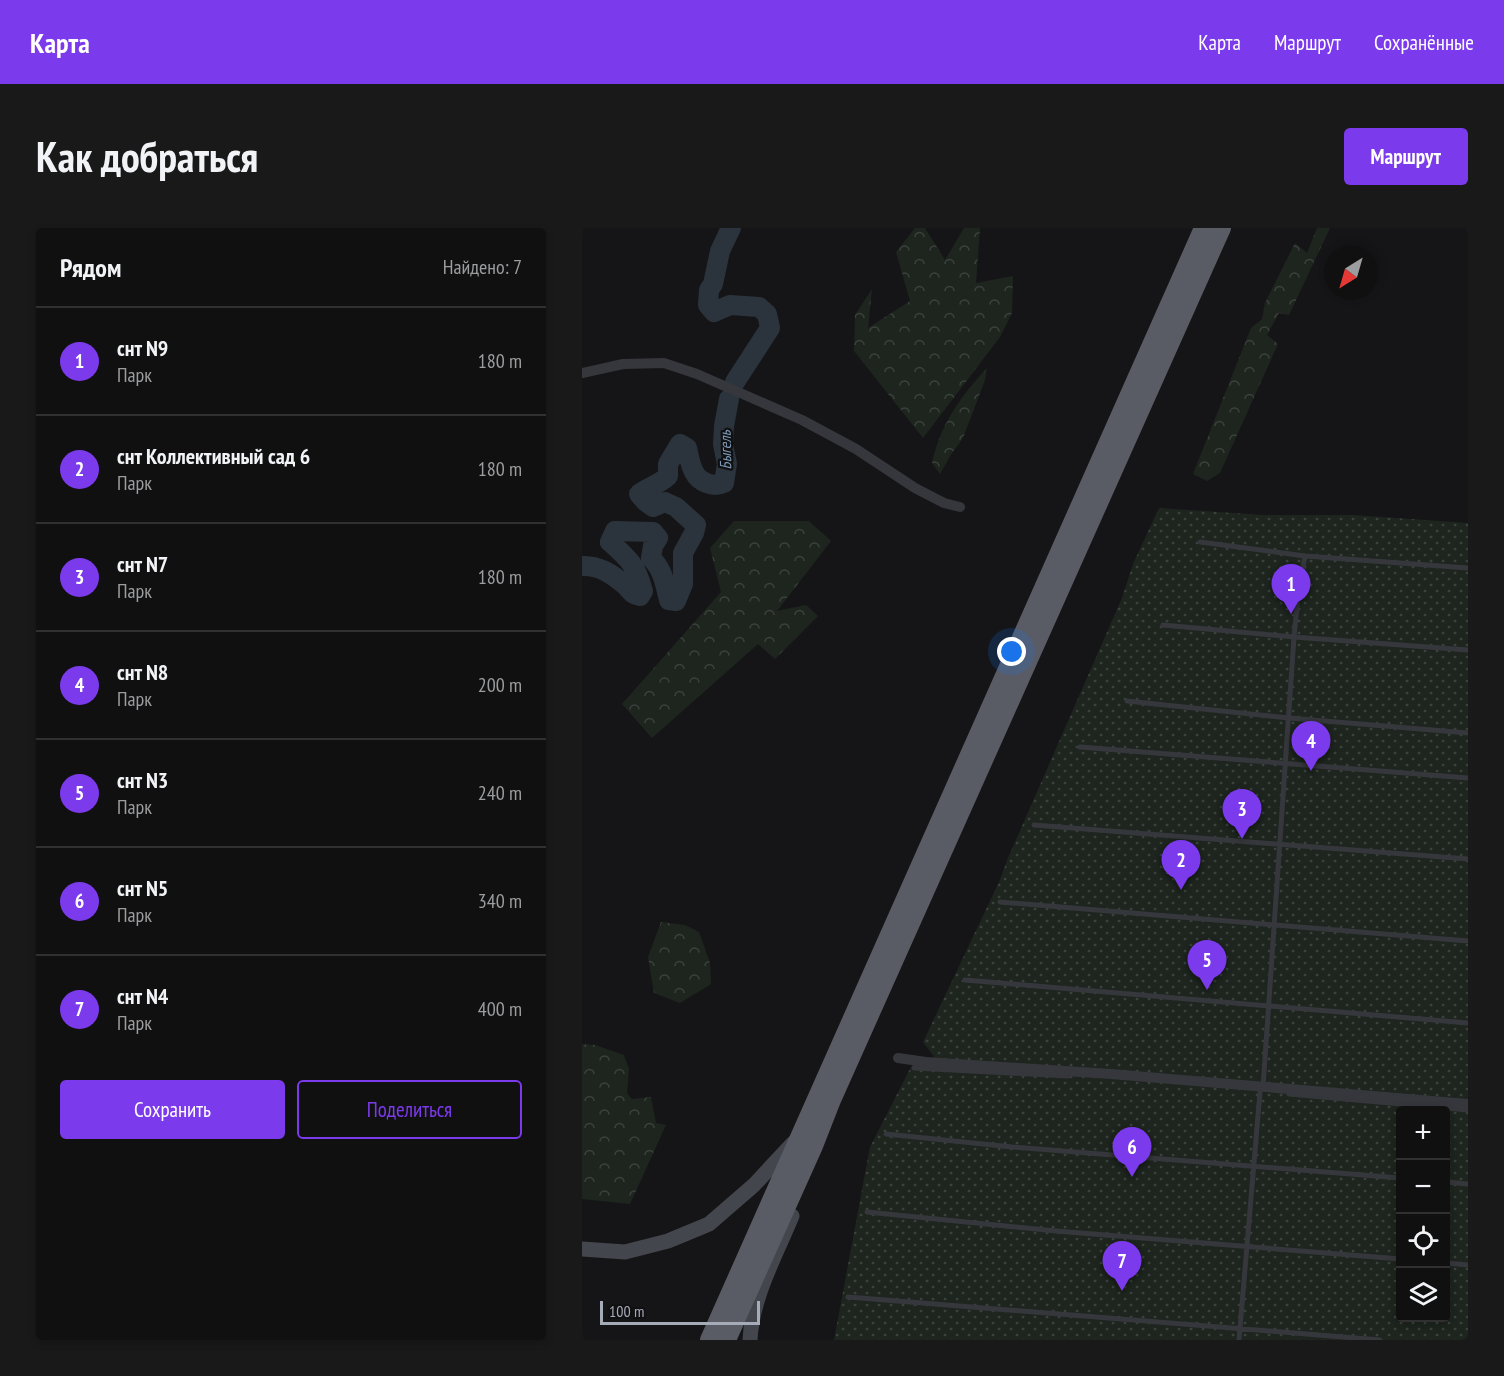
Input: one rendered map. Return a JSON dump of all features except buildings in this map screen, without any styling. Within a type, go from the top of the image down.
[{"type":"highway","points":[[727,1340],[807,1141],[1203,228]]},
{"type":"highway","points":[[709,1340],[807,1141],[837,1089],[1222,228]]},
{"type":"main road","points":[[582,1249],[625,1252],[668,1241],[709,1224],[807,1141]]},
{"type":"main road","points":[[750,1340],[751,1326],[759,1296],[807,1180],[807,1141]]},
{"type":"street","points":[[582,373],[623,364],[664,363],[697,374],[802,420],[856,449],[915,488],[944,503],[960,507]]},
{"type":"street","points":[[898,1058],[1468,1104]]},
{"type":"lane","points":[[1200,542],[1305,556],[1468,568]]},
{"type":"lane","points":[[1239,1340],[1262,1089],[1294,637],[1305,556]]},
{"type":"lane","points":[[1163,625],[1468,650]]},
{"type":"lane","points":[[1126,701],[1468,734]]},
{"type":"lane","points":[[1080,747],[1468,778]]},
{"type":"lane","points":[[1034,825],[1468,859]]},
{"type":"lane","points":[[999,902],[1468,941]]},
{"type":"lane","points":[[965,980],[1468,1023]]},
{"type":"lane","points":[[914,1068],[1262,1089],[1468,1110]]},
{"type":"lane","points":[[886,1134],[1012,1147],[1396,1178]]},
{"type":"lane","points":[[1450,1182],[1468,1184]]},
{"type":"lane","points":[[867,1212],[1056,1231],[1396,1259]]},
{"type":"lane","points":[[1450,1263],[1468,1265]]},
{"type":"lane","points":[[848,1297],[1380,1340]]},
{"type":"green space","points":[[915,228],[925,228],[945,260],[964,228],[980,228],[976,283],[1013,276],[1012,313],[1000,337],[923,438],[854,351],[855,315],[872,289],[868,328],[910,301],[896,252]]},
{"type":"green space","points":[[1317,228],[1330,228],[1289,315],[1279,313],[1267,335],[1278,344],[1220,473],[1207,481],[1193,474],[1251,328],[1262,319],[1265,303],[1295,243],[1307,253]]},
{"type":"green space","points":[[987,368],[985,380],[963,438],[940,474],[932,463],[940,436],[960,400]]},
{"type":"green space","points":[[1159,508],[1263,515],[1353,515],[1468,523],[1468,1100],[935,1058],[923,1042],[999,882],[1122,598],[1133,564]]},
{"type":"green space","points":[[734,521],[809,521],[831,541],[777,611],[806,605],[818,616],[775,659],[758,644],[652,738],[622,704],[721,592],[710,548]]},
{"type":"green space","points":[[661,922],[685,925],[699,932],[710,963],[711,984],[680,1003],[654,993],[648,957]]},
{"type":"green space","points":[[582,1044],[595,1045],[624,1055],[629,1069],[627,1093],[632,1099],[651,1097],[656,1123],[666,1125],[630,1204],[582,1199]]},
{"type":"green space","points":[[912,1065],[1128,1077],[1468,1107],[1468,1340],[834,1340],[870,1147]]},
{"type":"waterway","name":"Быгель","points":[[731,228],[720,251],[713,284],[709,290],[708,305],[714,312],[730,305],[759,307],[767,314],[770,328],[735,382]]},
{"type":"waterway","name":"Быгель","points":[[582,566],[605,571],[640,596],[643,591],[638,575],[627,558],[610,542],[615,531],[653,532],[658,538],[653,546],[651,558],[661,572],[669,600],[676,601],[683,584],[683,553],[696,525],[676,507],[665,502],[653,507],[639,494],[668,476],[668,464],[680,444],[687,448],[693,469],[699,479],[711,484],[724,483],[727,464],[723,444],[724,426],[729,399]]},
{"type":"place","name":"снт N9","points":[[1291,614]]},
{"type":"place","name":"снт N8","points":[[1311,771]]},
{"type":"place","name":"снт N7","points":[[1242,839]]},
{"type":"place","name":"снт Коллективный сад 6","points":[[1181,890]]},
{"type":"place","name":"снт N3","points":[[1207,990]]},
{"type":"place","name":"снт N5","points":[[1132,1177]]},
{"type":"place","name":"снт N4","points":[[1122,1291]]}]
